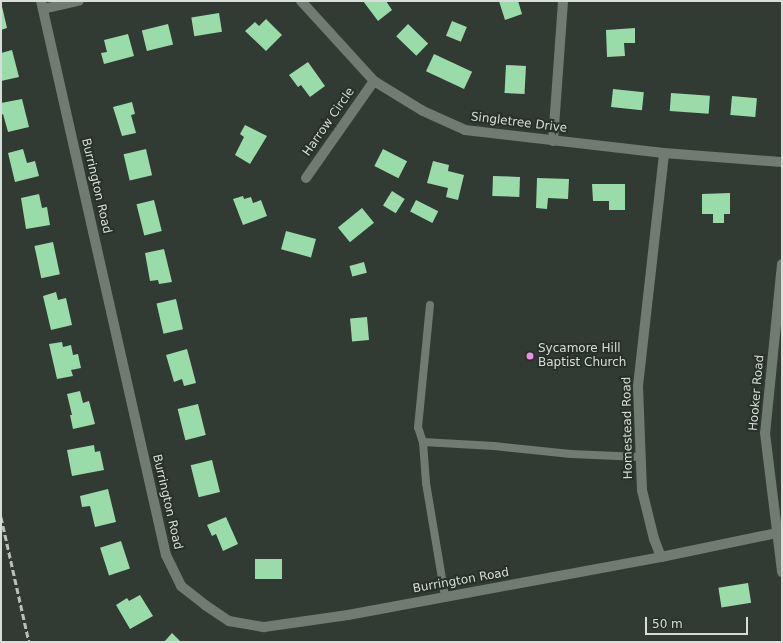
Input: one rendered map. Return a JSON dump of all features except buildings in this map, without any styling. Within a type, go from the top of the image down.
[{"type":"street","points":[[42,5],[79,1]]},
{"type":"street","name":"Singletree Drive","points":[[300,1],[374,81],[423,111],[465,130],[664,153],[782,162]]},
{"type":"street","points":[[553,140],[563,1]]},
{"type":"street","name":"Burrington Road","points":[[42,5],[166,555],[181,586],[229,621],[264,628],[661,558],[779,532]]},
{"type":"street","name":"Harrow Circle","points":[[306,178],[374,81]]},
{"type":"street","name":"Homestead Road","points":[[661,558],[654,539],[642,490],[638,386],[664,153]]},
{"type":"street","name":"Hooker Road","points":[[782,264],[765,433],[779,532],[782,572]]},
{"type":"lane","points":[[430,305],[418,427],[423,442],[426,483],[445,597]]},
{"type":"lane","points":[[423,442],[494,446],[571,454],[640,457]]},
{"type":"railway","points":[[1,517],[29,642]]},
{"type":"place","name":"Sycamore Hill Baptist Church","points":[[530,356]]}]
